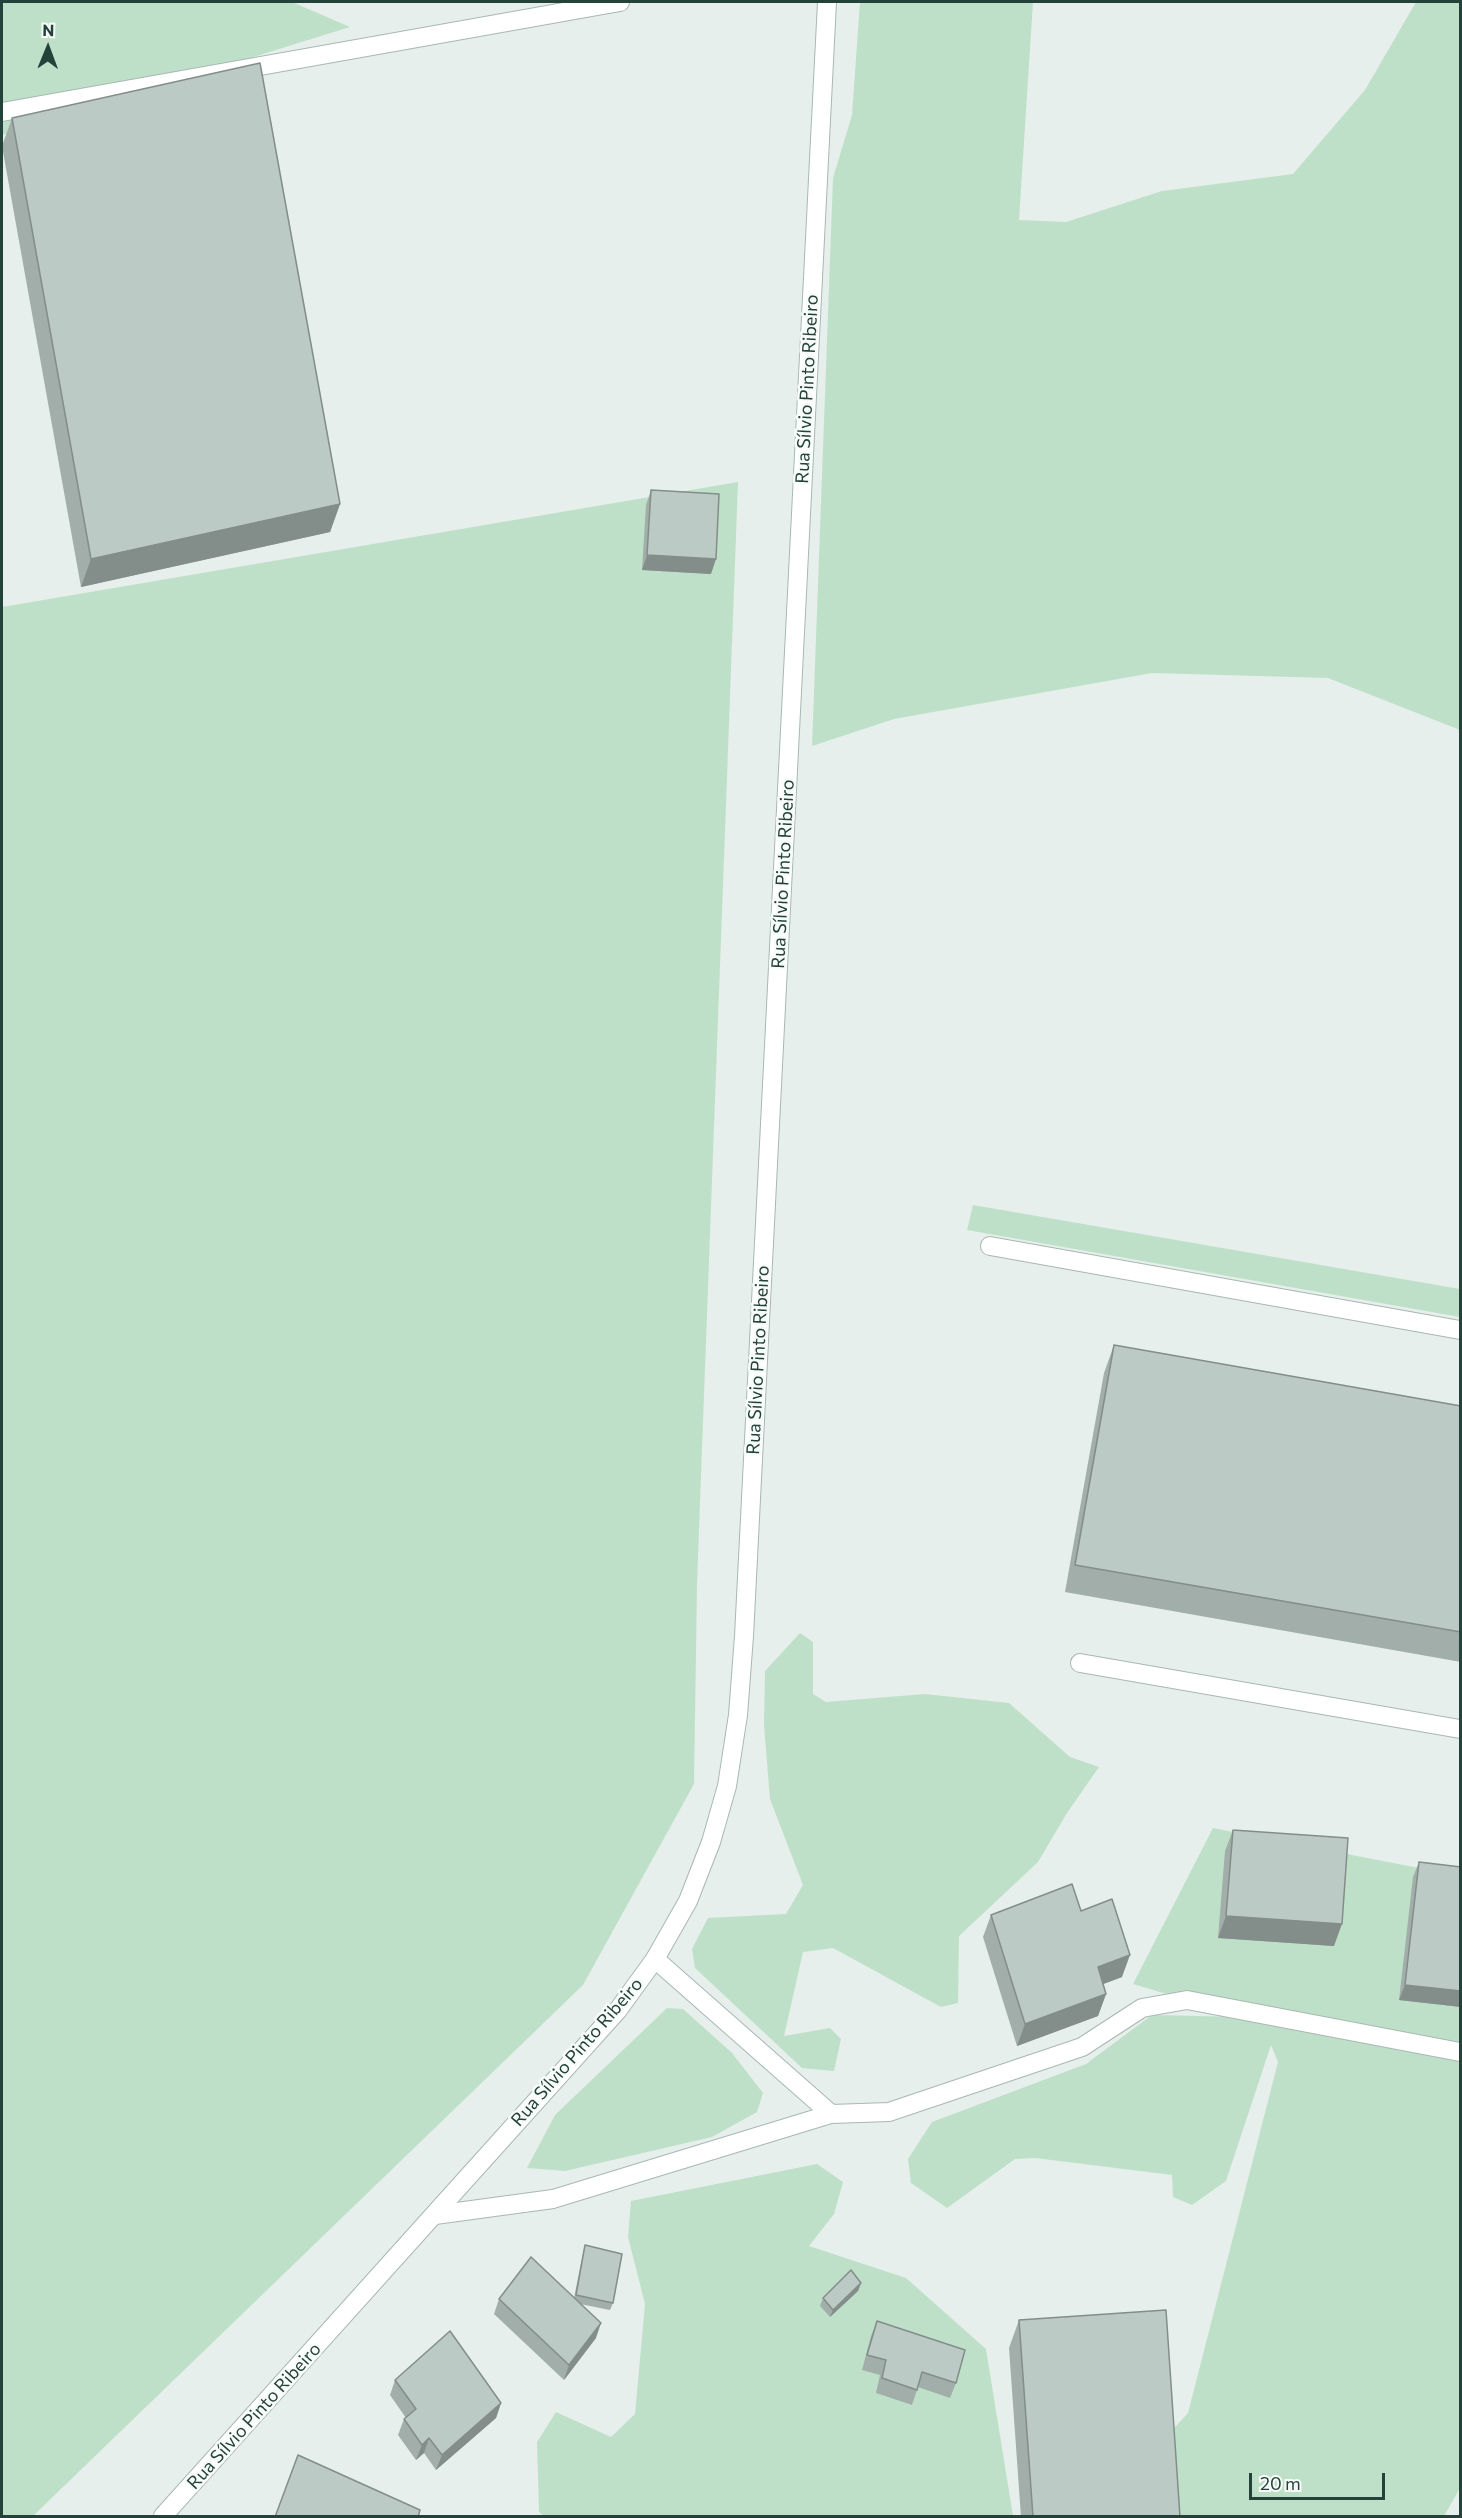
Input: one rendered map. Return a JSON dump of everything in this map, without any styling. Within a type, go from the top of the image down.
[{"type":"street","points":[[2,112],[620,2]]},
{"type":"street","name":"Rua Sílvio Pinto Ribeiro","points":[[163,2517],[618,2010],[655,1959],[688,1900],[711,1842],[727,1786],[738,1715],[744,1636],[827,2]]},
{"type":"street","points":[[990,1246],[1461,1330]]},
{"type":"street","points":[[1080,1663],[1461,1729]]},
{"type":"street","points":[[655,1959],[831,2114]]},
{"type":"street","points":[[435,2215],[552,2199],[831,2114],[888,2112],[1082,2047],[1142,2008],[1187,2000],[1461,2052]]},
{"type":"green space","points":[[2,2],[292,2],[350,27],[2,135]]},
{"type":"green space","points":[[860,2],[1033,2],[1019,220],[1066,222],[1162,191],[1293,174],[1365,90],[1416,2],[1460,2],[1460,730],[1328,678],[1152,673],[894,719],[812,746],[833,178],[852,115]]},
{"type":"green space","points":[[738,482],[697,1583],[694,1784],[583,1985],[33,2516],[2,2516],[2,607]]},
{"type":"green space","points":[[973,1205],[1460,1289],[1460,1317],[967,1230]]},
{"type":"green space","points":[[800,1633],[813,1642],[813,1694],[826,1702],[925,1694],[1009,1703],[1070,1757],[1099,1767],[1067,1813],[1038,1862],[959,1936],[958,2003],[941,2007],[833,1948],[803,1952],[784,2036],[830,2028],[841,2039],[834,2071],[802,2068],[695,1968],[692,1949],[708,1918],[786,1914],[803,1885],[770,1799],[764,1725],[765,1671]]},
{"type":"green space","points":[[1213,1828],[1460,1876],[1460,2488],[1444,2516],[1168,2516],[1163,2440],[1188,2413],[1278,2062],[1271,2045],[1226,2181],[1192,2205],[1173,2197],[1172,2175],[1035,2158],[1015,2159],[947,2208],[911,2183],[908,2159],[932,2122],[1086,2064],[1152,2015],[1244,2017],[1133,1984]]},
{"type":"green space","points":[[667,2008],[683,2009],[732,2053],[763,2093],[757,2112],[712,2137],[565,2171],[527,2168],[555,2115]]},
{"type":"green space","points":[[817,2164],[843,2182],[834,2214],[809,2246],[906,2278],[986,2349],[1013,2516],[544,2516],[539,2512],[537,2442],[556,2412],[611,2437],[635,2414],[645,2304],[628,2237],[631,2201]]},
{"type":"building","points":[[260,63],[340,504],[91,559],[12,118]]},
{"type":"building","points":[[651,490],[719,494],[716,559],[647,555]]},
{"type":"building","points":[[1114,1345],[1461,1406],[1461,1632],[1075,1565]]},
{"type":"building","points":[[1233,1830],[1348,1838],[1342,1924],[1226,1916]]},
{"type":"building","points":[[1419,1862],[1461,1867],[1461,1991],[1405,1985]]},
{"type":"building","points":[[1072,1884],[1081,1911],[1112,1899],[1130,1955],[1098,1967],[1106,1994],[1025,2024],[991,1915]]},
{"type":"building","points":[[585,2245],[622,2254],[613,2303],[576,2295]]},
{"type":"building","points":[[531,2257],[601,2323],[569,2365],[499,2299]]},
{"type":"building","points":[[851,2270],[861,2283],[833,2310],[823,2298]]},
{"type":"building","points":[[1166,2310],[1180,2517],[1033,2517],[1019,2320]]},
{"type":"building","points":[[877,2321],[965,2350],[956,2383],[922,2372],[917,2390],[882,2378],[886,2360],[867,2355]]},
{"type":"building","points":[[450,2331],[501,2403],[442,2455],[429,2438],[422,2445],[404,2419],[416,2409],[395,2380]]},
{"type":"building","points":[[298,2455],[420,2510],[418,2517],[275,2517]]}]
